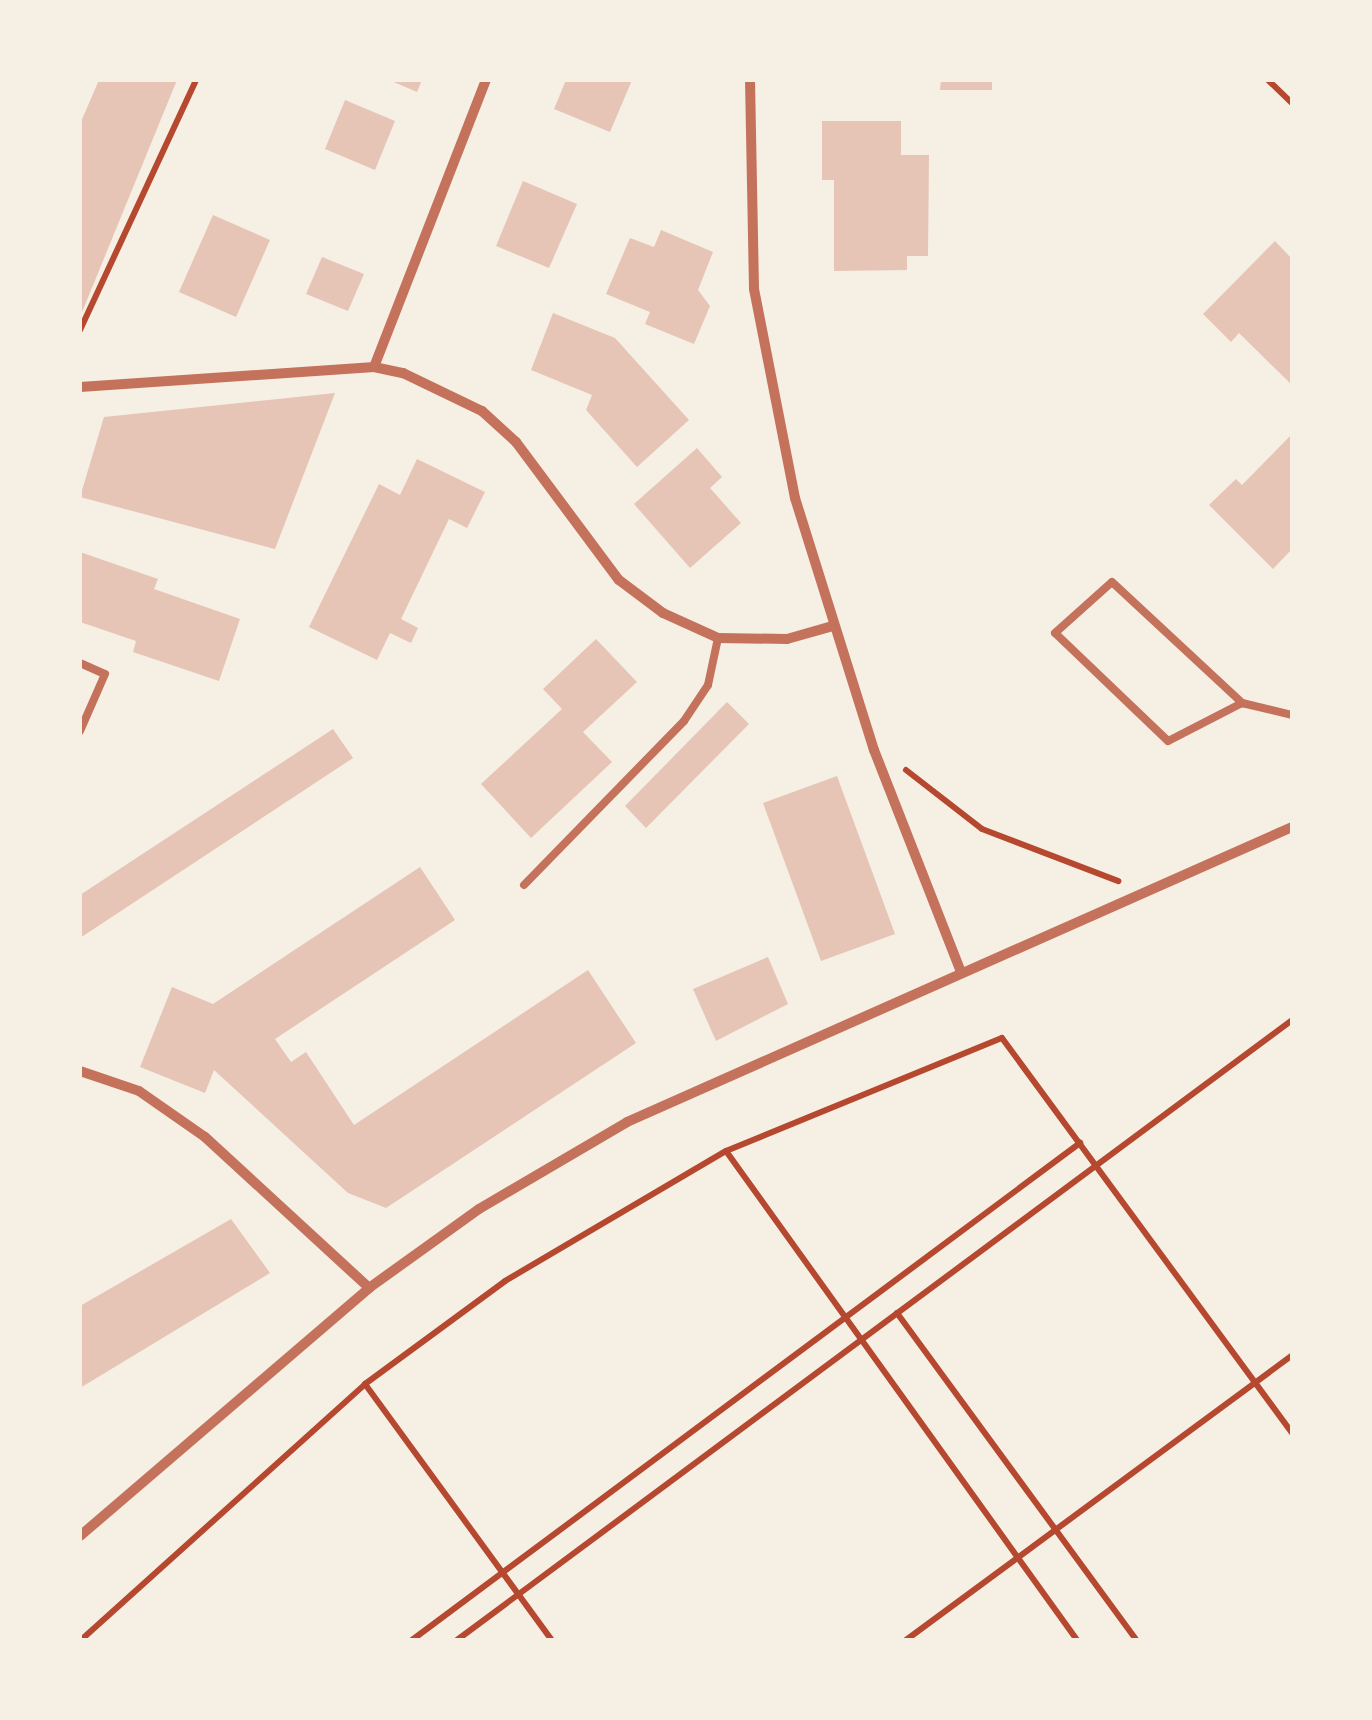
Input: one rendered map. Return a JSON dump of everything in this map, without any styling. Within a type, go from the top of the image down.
[{"type":"street","points":[[374,367],[486,80]]},
{"type":"street","points":[[750,80],[754,289],[786,461],[832,626],[874,750],[960,970]]},
{"type":"street","points":[[80,387],[374,367],[442,387],[482,412],[516,442],[619,580],[664,612],[718,638],[787,639],[832,626]]},
{"type":"street","points":[[80,1536],[368,1288],[479,1209],[628,1122],[960,970],[1292,827]]},
{"type":"street","points":[[80,1071],[140,1091],[205,1137],[368,1288]]},
{"type":"lane","points":[[1242,703],[1168,741],[1055,634],[1112,582],[1242,703],[1292,715]]},
{"type":"lane","points":[[524,884],[684,721],[708,685],[718,638]]},
{"type":"lane","points":[[80,663],[105,674],[80,731]]},
{"type":"path","points":[[80,330],[196,80]]},
{"type":"path","points":[[1268,80],[1292,103]]},
{"type":"path","points":[[874,750],[934,786],[982,829],[1096,869],[1141,893]]},
{"type":"path","points":[[457,1640],[1292,1020]]},
{"type":"path","points":[[81,1640],[365,1384],[506,1281],[726,1151],[1002,1038],[1292,1433]]},
{"type":"path","points":[[412,1640],[1080,1143]]},
{"type":"path","points":[[726,1151],[864,1338],[1076,1640]]},
{"type":"path","points":[[898,1313],[1136,1640]]},
{"type":"path","points":[[906,1640],[1016,1555],[1292,1355]]},
{"type":"path","points":[[365,1384],[552,1640]]},
{"type":"building","points":[[99,80],[177,80],[80,317],[80,124]]},
{"type":"building","points":[[389,80],[422,80],[417,92]]},
{"type":"building","points":[[566,80],[632,80],[610,132],[554,109]]},
{"type":"building","points":[[941,80],[992,80],[992,90],[940,90]]},
{"type":"building","points":[[345,100],[395,121],[375,170],[325,149]]},
{"type":"building","points":[[822,121],[901,121],[901,155],[929,155],[928,256],[907,256],[907,270],[834,271],[834,180],[822,180]]},
{"type":"building","points":[[523,181],[577,204],[549,268],[496,246]]},
{"type":"building","points":[[213,215],[270,240],[236,317],[179,292]]},
{"type":"building","points":[[661,230],[713,252],[698,290],[710,306],[694,344],[645,324],[650,312],[606,294],[630,238],[654,247]]},
{"type":"building","points":[[1275,241],[1292,259],[1292,385],[1239,333],[1231,342],[1203,314]]},
{"type":"building","points":[[322,257],[364,274],[348,311],[306,294]]},
{"type":"building","points":[[553,313],[615,338],[689,420],[637,467],[586,410],[592,395],[531,370]]},
{"type":"building","points":[[335,393],[275,549],[80,497],[104,417]]},
{"type":"building","points":[[1292,434],[1292,549],[1273,569],[1209,505],[1236,479],[1242,485]]},
{"type":"building","points":[[697,448],[722,477],[710,488],[741,523],[690,568],[634,504]]},
{"type":"building","points":[[417,459],[485,492],[467,528],[449,519],[401,619],[418,628],[411,643],[390,633],[377,660],[309,627],[379,484],[400,495]]},
{"type":"building","points":[[80,552],[158,579],[154,589],[240,619],[219,681],[133,652],[136,641],[80,622]]},
{"type":"building","points":[[596,639],[637,682],[583,732],[612,762],[531,838],[481,784],[562,709],[543,689]]},
{"type":"building","points":[[727,702],[749,724],[646,828],[625,806]]},
{"type":"building","points":[[333,729],[353,758],[80,938],[80,895]]},
{"type":"building","points":[[837,776],[895,934],[821,961],[763,803]]},
{"type":"building","points":[[420,867],[455,920],[275,1039],[291,1062],[306,1052],[354,1125],[588,970],[636,1043],[386,1208],[348,1193],[214,1070],[205,1093],[140,1067],[172,987],[213,1004]]},
{"type":"building","points":[[768,957],[788,1004],[716,1041],[693,989]]},
{"type":"building","points":[[231,1219],[270,1273],[80,1388],[80,1306]]}]
